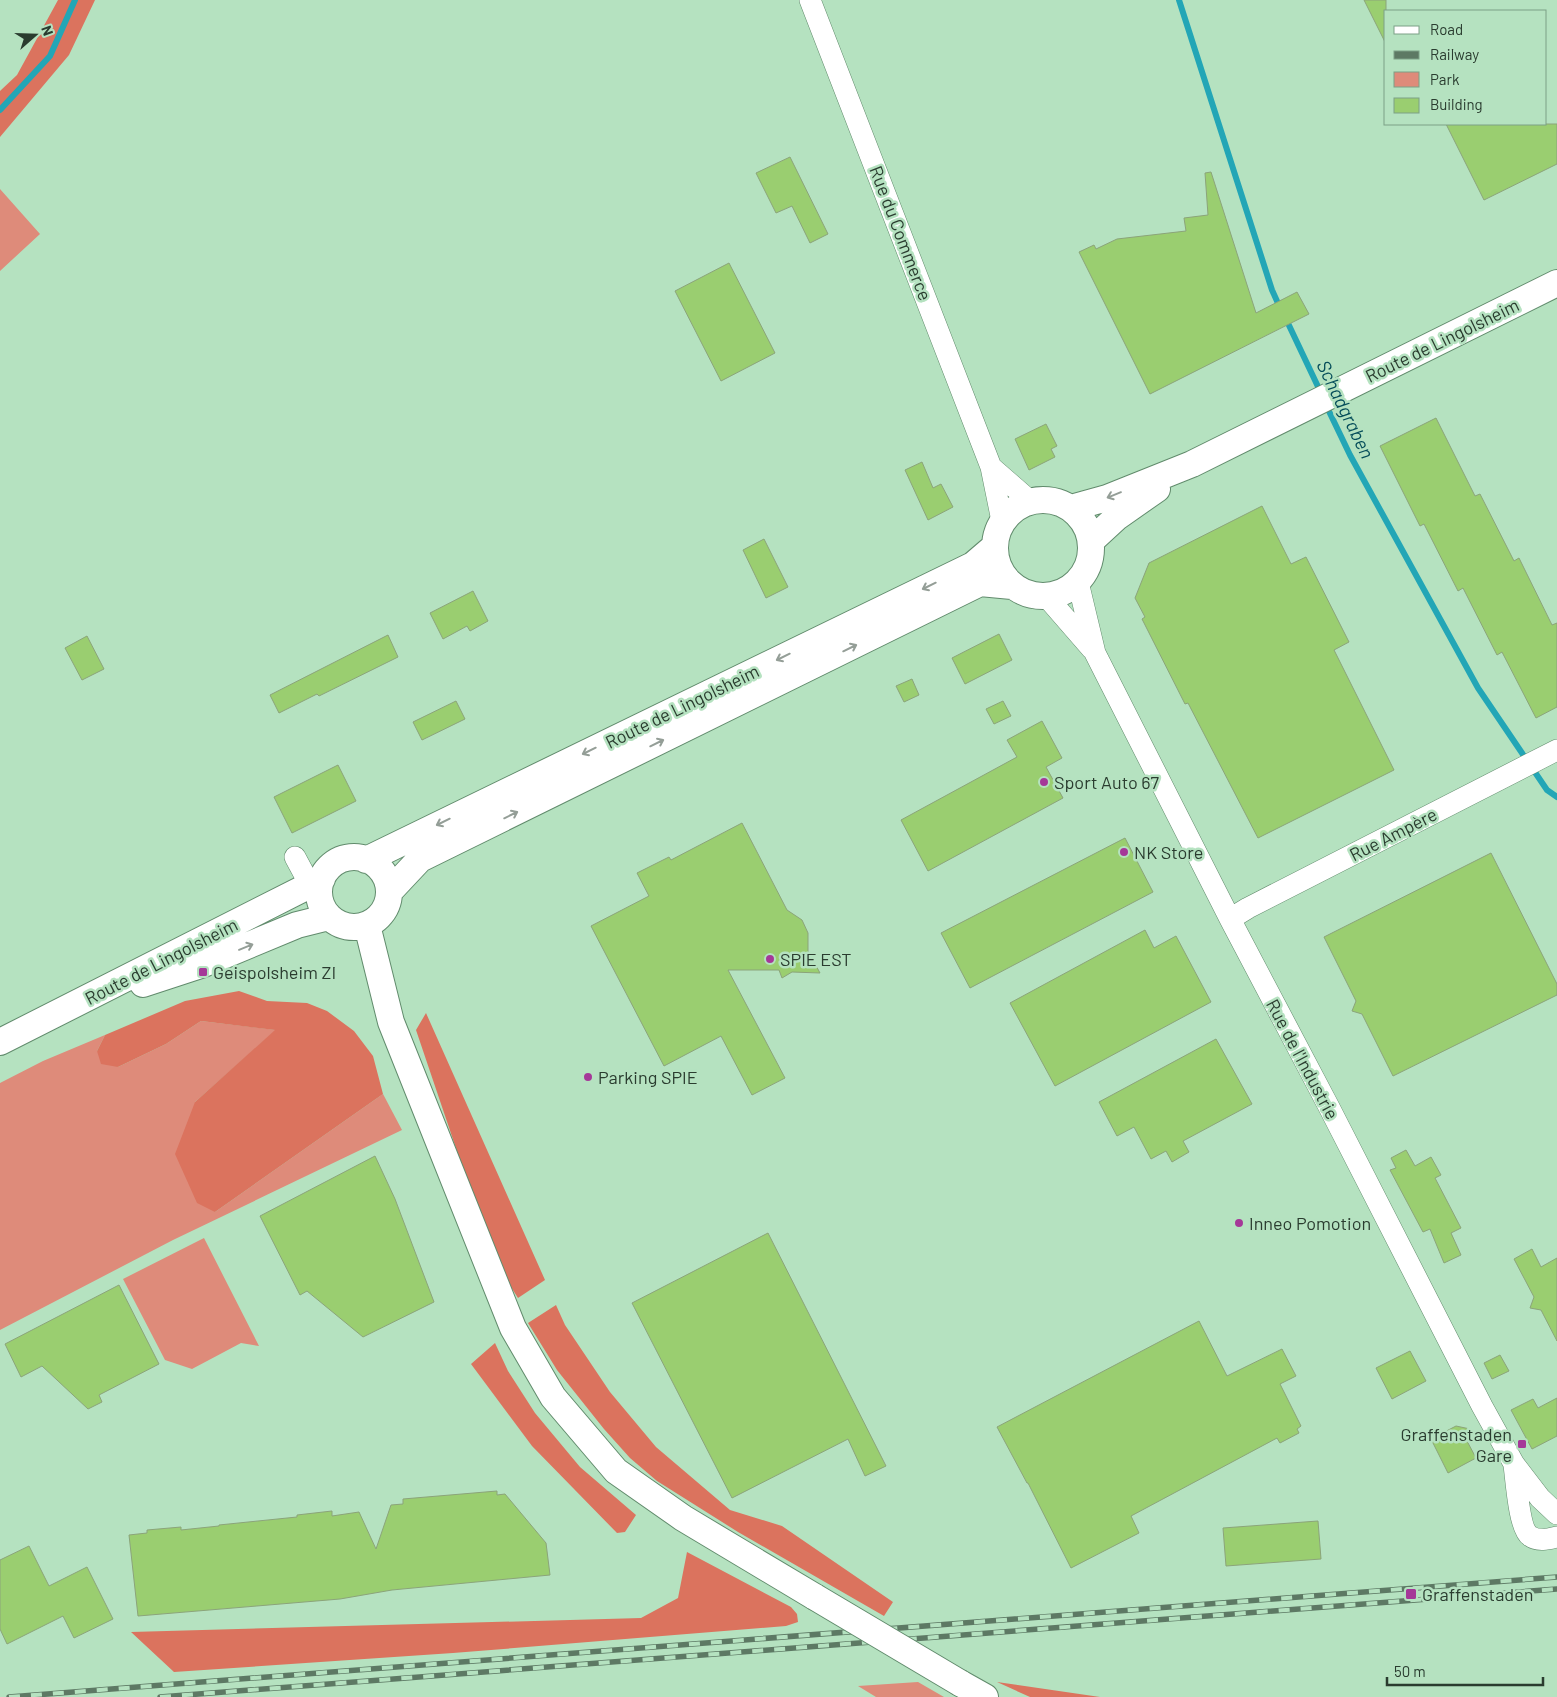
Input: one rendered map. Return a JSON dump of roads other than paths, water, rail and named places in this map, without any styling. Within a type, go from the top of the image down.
[{"type":"main road","name":"Route de Lingolsheim","points":[[1192,464],[1557,283]]},
{"type":"main road","points":[[1071,508],[1107,498],[1192,464]]},
{"type":"main road","points":[[1091,541],[1117,517],[1192,464]]},
{"type":"main road","points":[[1044,499],[1058,502],[1071,508],[1087,528],[1091,541],[1091,556],[1086,570],[1078,582],[1058,594],[1046,596],[1029,594],[1012,586],[996,562],[994,547],[996,533],[1002,521],[1019,505],[1030,501],[1044,499]]},
{"type":"main road","name":"Route de Lingolsheim","points":[[366,860],[973,565],[994,547]]},
{"type":"main road","name":"Route de Lingolsheim","points":[[389,892],[420,860],[954,596],[980,584],[1012,586]]},
{"type":"main road","points":[[355,857],[366,860],[382,872],[387,882],[389,892],[383,912],[366,925],[357,927],[337,923],[329,917],[323,908],[316,882],[335,863],[345,858],[355,857]]},
{"type":"main road","name":"Route de Lingolsheim","points":[[0,1042],[316,882]]},
{"type":"main road","name":"Route de Lingolsheim","points":[[0,1052],[122,991],[201,965],[298,925],[329,917]]},
{"type":"main road","points":[[366,925],[391,1022],[509,1318],[552,1397],[616,1471],[683,1518],[985,1697]]},
{"type":"street","name":"Rue du Commerce","points":[[810,0],[991,467],[1002,521]]},
{"type":"street","name":"Rue du Commerce","points":[[991,467],[1030,501]]},
{"type":"street","name":"Rue de l'Industrie","points":[[1078,582],[1095,653],[1230,919],[1482,1406],[1514,1464],[1540,1498],[1557,1514]]},
{"type":"street","name":"Rue de l'Industrie","points":[[1046,596],[1095,653]]},
{"type":"street","name":"Rue Ampère","points":[[1230,919],[1248,908],[1557,750]]},
{"type":"street","points":[[295,857],[316,882]]},
{"type":"street","name":"Rue de l'Industrie","points":[[1514,1464],[1520,1511],[1527,1534],[1540,1540],[1557,1537]]},
{"type":"waterway","name":"Schadgraben","points":[[0,110],[50,56],[75,0]]},
{"type":"waterway","name":"Schadgraben","points":[[1179,0],[1272,290],[1281,310]]},
{"type":"waterway","name":"Schadgraben","points":[[1286,319],[1321,393]]},
{"type":"waterway","name":"Schadgraben","points":[[1326,405],[1350,455],[1478,688],[1547,790],[1557,797]]},
{"type":"railway","points":[[9,1697],[1557,1577]]},
{"type":"railway","points":[[160,1697],[1557,1589]]},
{"type":"place","name":"Sport Auto 67","points":[[1044,782]]},
{"type":"place","name":"NK Store","points":[[1124,852]]},
{"type":"place","name":"SPIE EST","points":[[770,959]]},
{"type":"place","name":"Geispolsheim ZI","points":[[203,972]]},
{"type":"place","name":"Parking SPIE","points":[[588,1077]]},
{"type":"place","name":"Inneo Pomotion","points":[[1239,1223]]},
{"type":"place","name":"Graffenstaden Gare","points":[[1522,1444]]},
{"type":"place","name":"Graffenstaden","points":[[1411,1594]]}]
